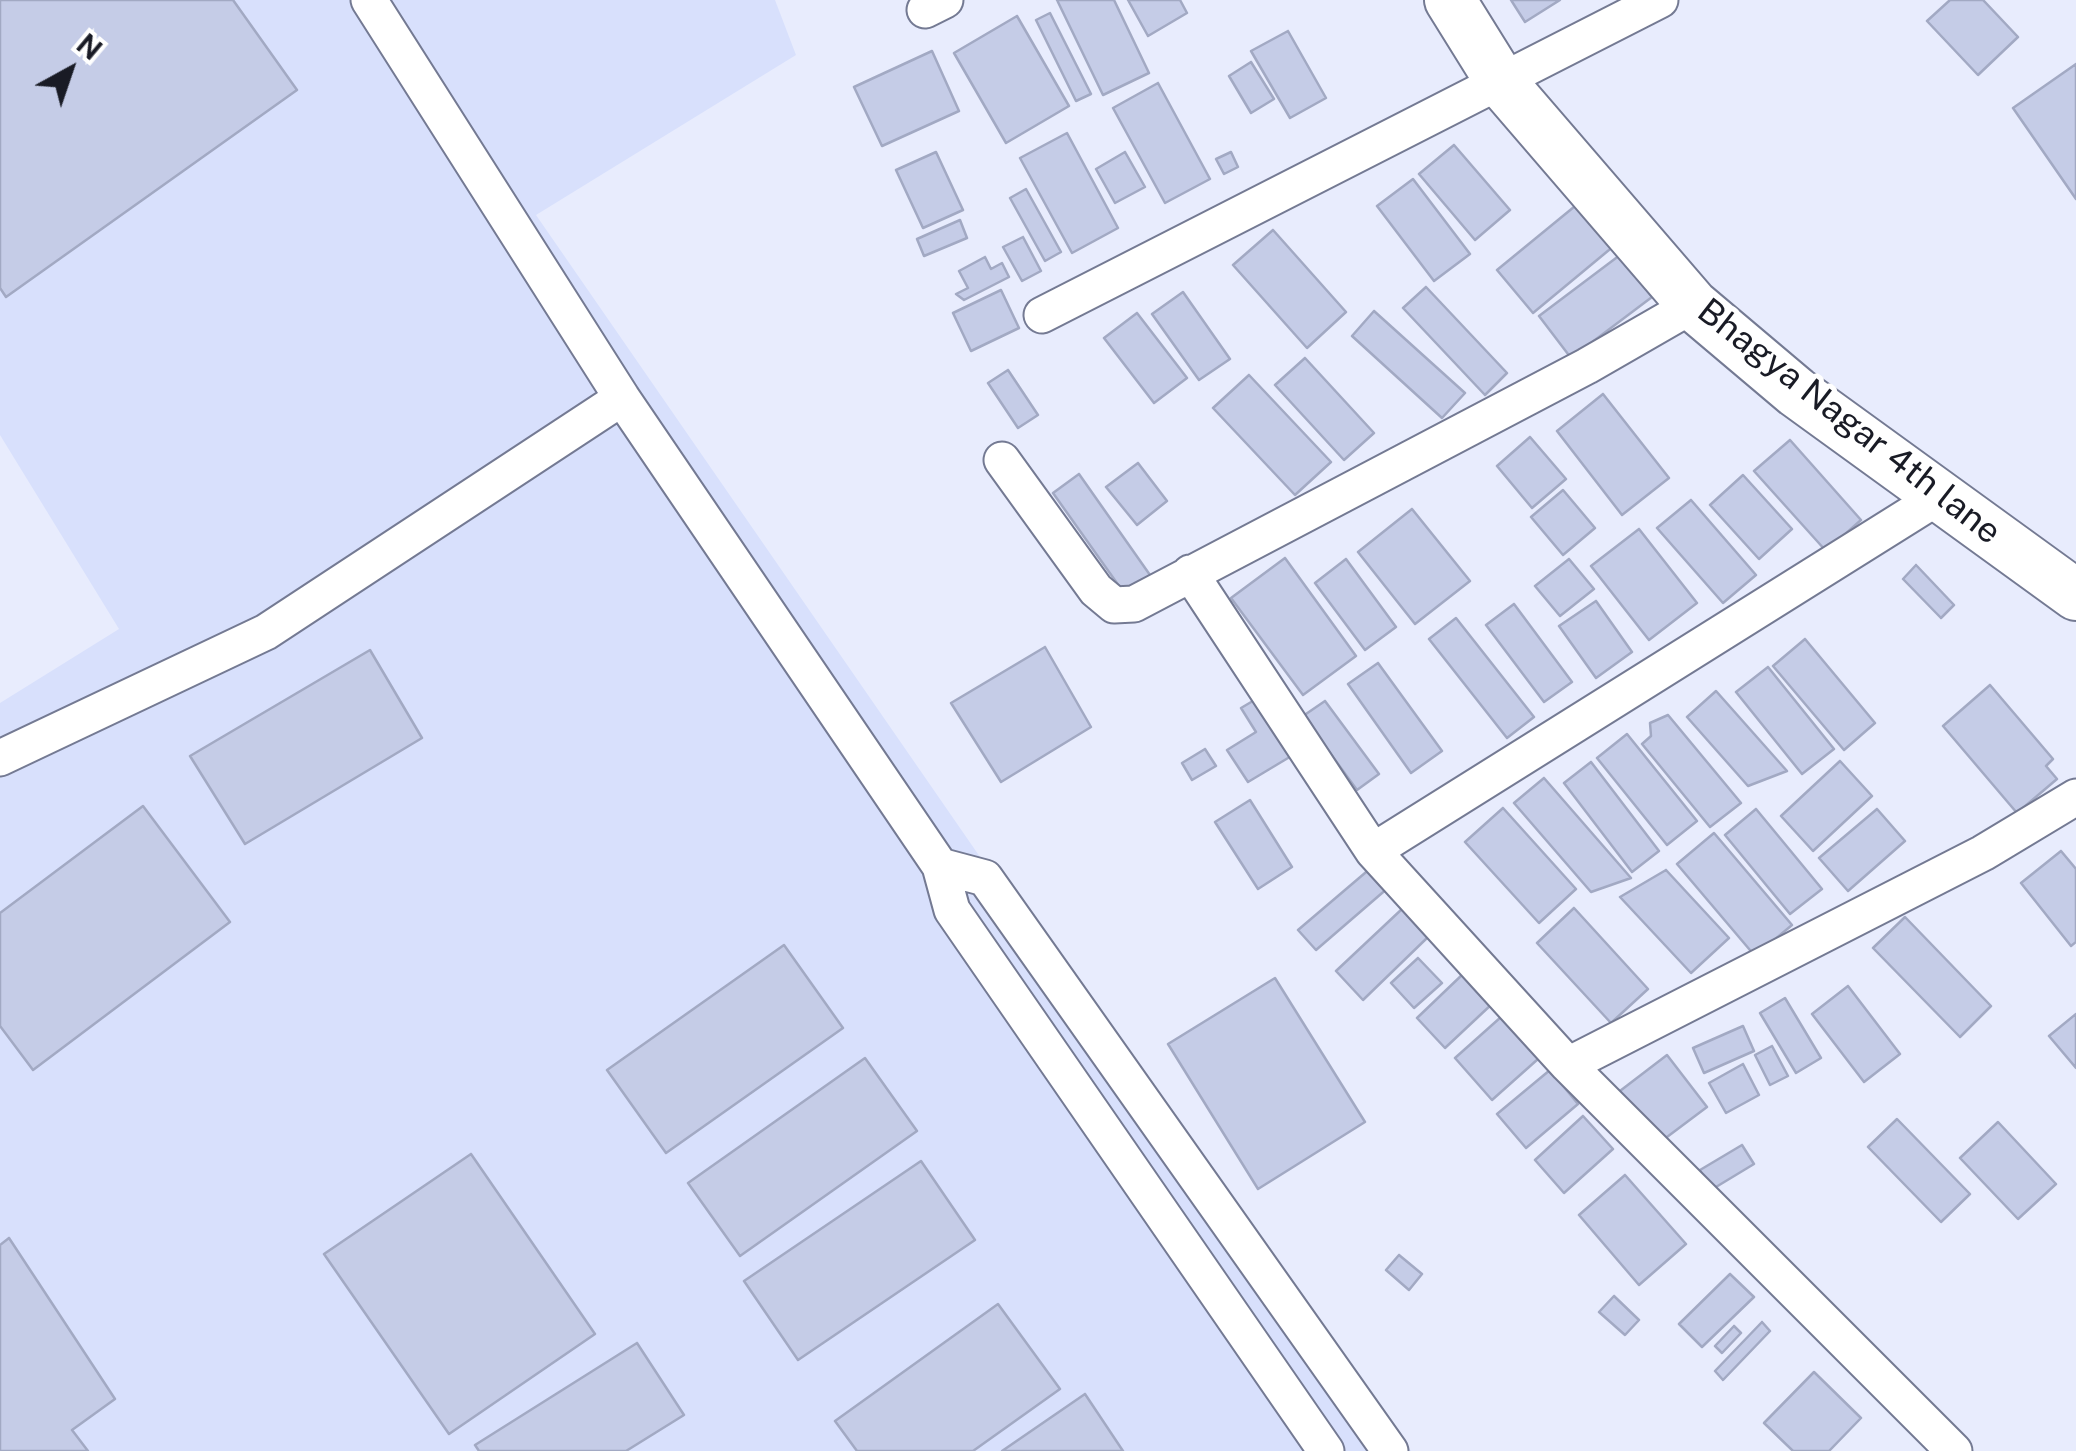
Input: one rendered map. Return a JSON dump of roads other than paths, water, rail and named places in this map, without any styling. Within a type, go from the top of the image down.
[{"type":"main road","name":"Bhagya Nagar 4th lane","points":[[1450,0],[1501,82],[1693,305],[1796,392],[2076,594]]},
{"type":"street","points":[[368,0],[622,398],[940,866],[952,910],[1326,1451]]},
{"type":"street","points":[[1042,315],[1660,0]]},
{"type":"street","points":[[1002,460],[1096,590],[1114,605],[1134,604],[1587,366],[1693,305]]},
{"type":"street","points":[[0,758],[266,632],[622,398]]},
{"type":"street","points":[[1374,850],[1940,496]]},
{"type":"street","points":[[1190,573],[1374,850],[1568,1065],[1954,1451]]},
{"type":"street","points":[[1568,1065],[1983,853],[2076,796]]},
{"type":"street","points":[[940,866],[985,878],[1390,1451]]},
{"type":"street","points":[[1204,1271],[1244,1245]]}]
